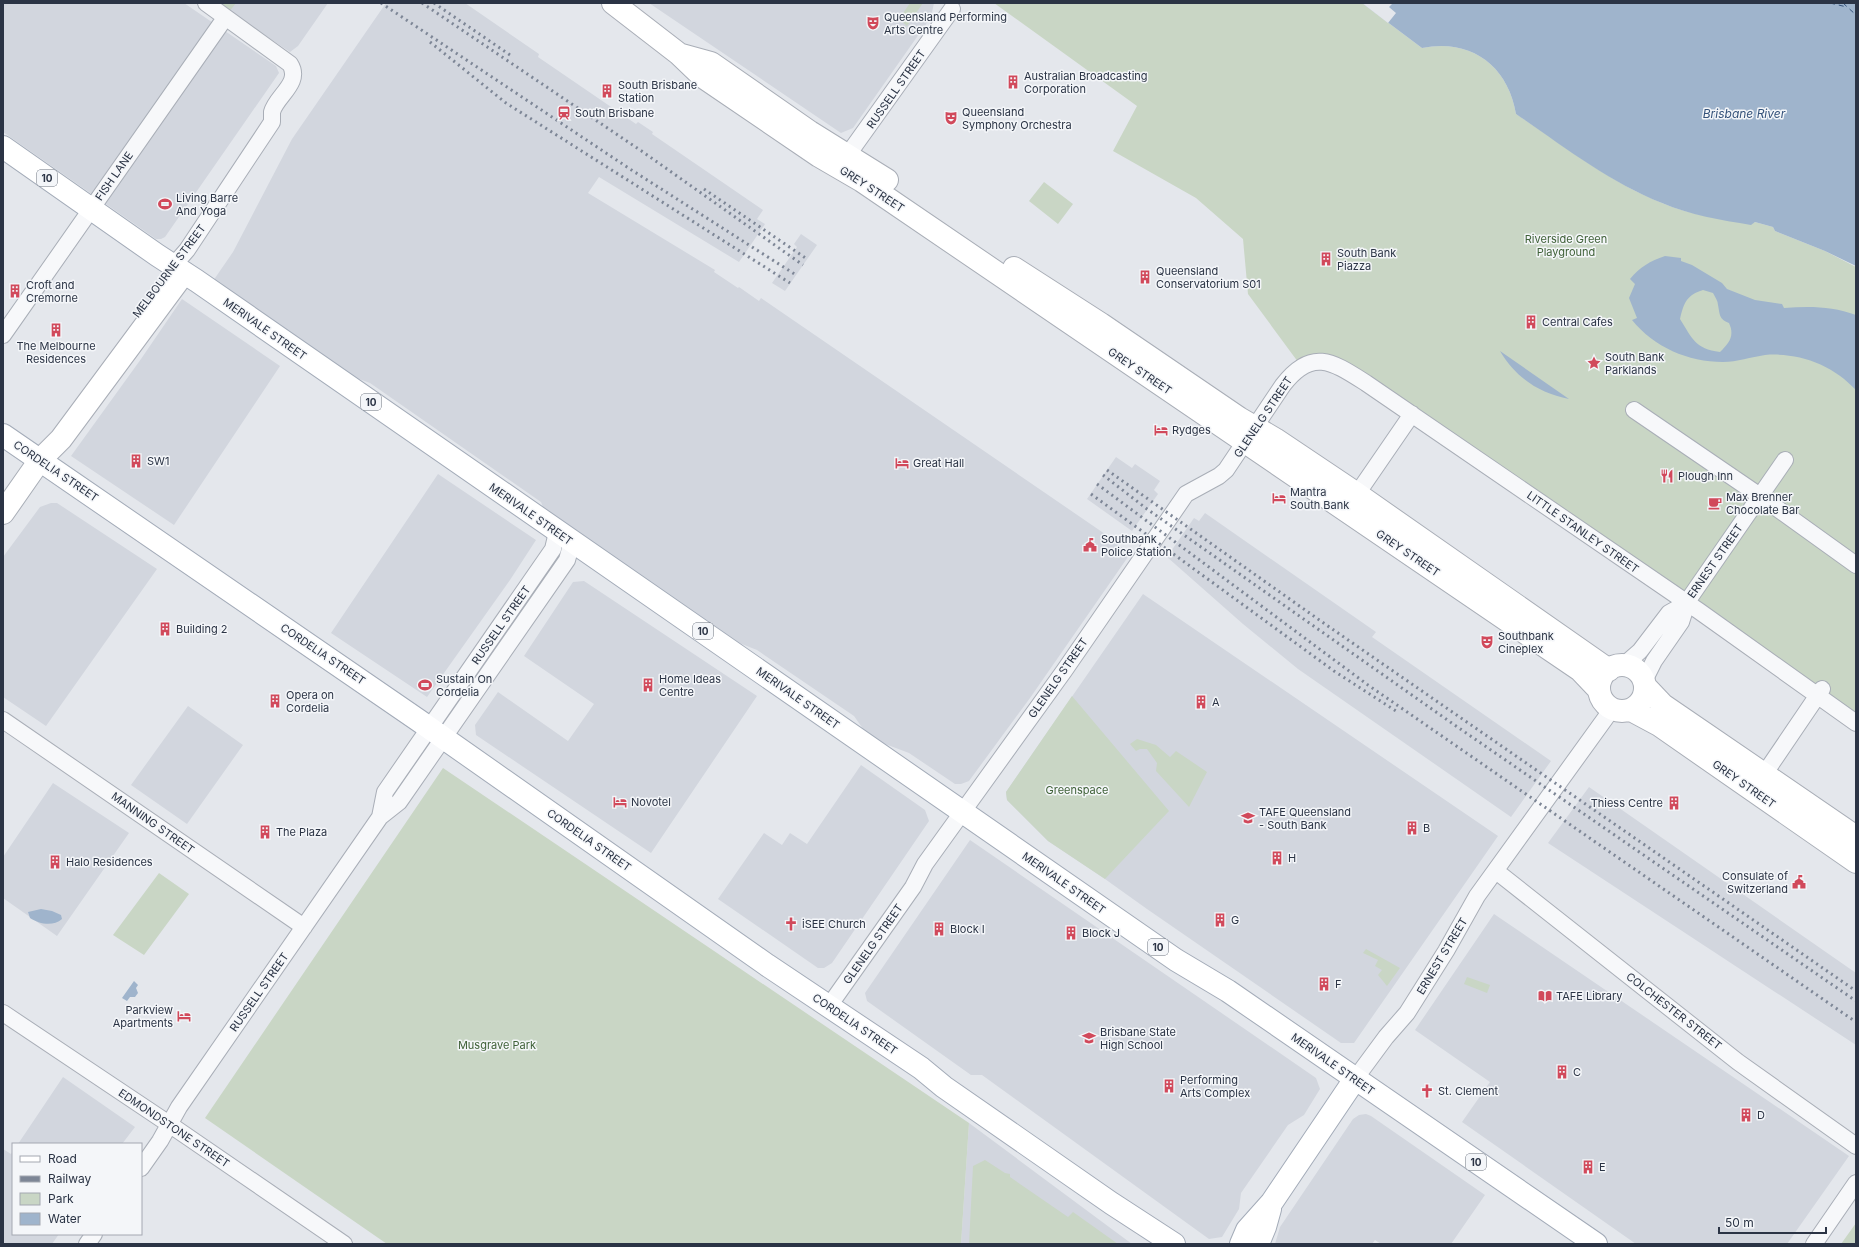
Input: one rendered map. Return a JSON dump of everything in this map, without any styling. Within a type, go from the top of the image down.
[{"type":"main road","name":"GREY STREET","points":[[613,3],[679,54],[703,77],[843,161],[862,181],[1250,435],[1580,670],[1599,690]]},
{"type":"main road","name":"MERIVALE STREET","points":[[3,147],[1176,960],[1228,992],[1596,1244]]},
{"type":"main road","name":"MELBOURNE STREET","points":[[3,513],[40,460],[44,440],[178,269]]},
{"type":"main road","name":"CORDELIA STREET","points":[[3,435],[437,733],[767,965],[922,1068],[944,1088],[1111,1203],[1174,1244]]},
{"type":"main road","name":"GREY STREET","points":[[1250,435],[1357,494],[1616,668]]},
{"type":"main road","points":[[1631,666],[1638,670],[1645,683],[1642,700],[1621,709],[1603,701],[1599,690],[1603,675],[1616,668],[1631,666]]},
{"type":"main road","name":"GREY STREET","points":[[1645,683],[1663,706],[1765,773],[1856,837]]},
{"type":"main road","name":"GREY STREET","points":[[1621,709],[1659,725],[1856,862]]},
{"type":"main road","name":"ERNEST STREET","points":[[1241,1244],[1249,1226],[1272,1202],[1355,1079]]},
{"type":"main road","name":"ERNEST STREET","points":[[1258,1244],[1266,1227],[1272,1202]]},
{"type":"street","name":"MELBOURNE STREET","points":[[178,269],[194,239],[272,122],[272,111],[290,85],[293,72],[290,64],[216,8]]},
{"type":"street","name":"FISH LANE","points":[[3,335],[91,208],[216,8]]},
{"type":"street","name":"RUSSELL STREET","points":[[843,161],[952,9]]},
{"type":"street","name":"LITTLE STANLEY STREET","points":[[1301,366],[1322,362],[1338,365],[1820,693],[1856,723]]},
{"type":"street","name":"GLENELG STREET","points":[[829,1006],[909,893],[925,864],[1064,671],[1186,494],[1219,476],[1226,470],[1292,372],[1301,366]]},
{"type":"street","points":[[1634,410],[1760,496],[1856,565]]},
{"type":"street","points":[[1357,494],[1412,414]]},
{"type":"street","name":"ERNEST STREET","points":[[1645,683],[1654,661],[1682,622],[1687,603],[1785,460]]},
{"type":"street","name":"RUSSELL STREET","points":[[142,1166],[179,1107],[380,817],[385,792],[437,733],[553,550],[565,537]]},
{"type":"street","name":"ERNEST STREET","points":[[1616,668],[1640,652],[1669,613],[1687,603]]},
{"type":"street","points":[[1765,773],[1820,693]]},
{"type":"street","name":"ERNEST STREET","points":[[1355,1079],[1386,1037],[1407,1013],[1446,951],[1477,896],[1621,709]]},
{"type":"street","name":"MANNING STREET","points":[[3,720],[304,927]]},
{"type":"street","name":"COLCHESTER STREET","points":[[1496,871],[1738,1062],[1856,1146]]},
{"type":"street","name":"EDMONDSTONE STREET","points":[[3,1013],[169,1124],[344,1244]]},
{"type":"street","points":[[1814,1244],[1856,1183]]},
{"type":"street","points":[[87,1244],[93,1235]]},
{"type":"shaded area","points":[[3,3],[184,3],[276,66],[279,73],[165,237],[156,239],[3,132]]},
{"type":"shaded area","points":[[217,3],[328,3],[298,46],[290,52]]},
{"type":"shaded area","points":[[386,3],[465,3],[539,54],[538,57],[636,124],[638,122],[653,132],[652,134],[763,210],[757,219],[765,224],[739,262],[599,177],[588,193],[715,270],[714,272],[759,301],[761,298],[1105,534],[1130,554],[1030,698],[969,781],[961,784],[955,784],[909,753],[880,742],[866,733],[854,716],[757,650],[724,637],[545,512],[541,502],[370,383],[351,376],[213,281],[233,252],[292,139]]},
{"type":"shaded area","points":[[649,3],[934,3],[931,17],[853,128],[841,133]]},
{"type":"shaded area","points":[[801,234],[817,245],[785,291],[772,283],[797,247],[794,244]]},
{"type":"shaded area","points":[[182,299],[280,366],[174,525],[71,456]]},
{"type":"shaded area","points":[[1116,457],[1132,468],[1135,464],[1160,481],[1154,490],[1158,494],[1132,531],[1087,499]]},
{"type":"shaded area","points":[[438,474],[536,540],[510,580],[427,697],[331,633]]},
{"type":"shaded area","points":[[51,503],[57,503],[157,569],[46,726],[3,697],[3,557],[40,507]]},
{"type":"shaded area","points":[[1205,513],[1376,632],[1372,637],[1551,761],[1511,817],[1298,669],[1243,624],[1167,557],[1194,518],[1199,521]]},
{"type":"shaded area","points":[[584,581],[757,696],[651,853],[476,735],[475,725],[498,692],[568,741],[594,704],[524,656],[573,582]]},
{"type":"shaded area","name":"TAFE Queensland - South Bank","points":[[1143,594],[1498,836],[1354,1043],[1341,1043],[1048,841],[1007,800],[1006,792]]},
{"type":"shaded area","points":[[188,706],[243,745],[187,824],[131,785]]},
{"type":"shaded area","points":[[861,765],[925,810],[929,821],[832,963],[824,968],[818,968],[718,899],[764,833],[782,845],[790,833],[807,844]]},
{"type":"shaded area","points":[[53,783],[129,833],[57,936],[3,898],[3,857]]},
{"type":"shaded area","points":[[1589,787],[1856,973],[1856,1045],[1548,843]]},
{"type":"shaded area","name":"Brisbane State High School","points":[[970,840],[1316,1078],[1320,1089],[1304,1115],[1288,1125],[1241,1193],[1239,1209],[1222,1237],[1209,1239],[982,1075],[971,1075],[867,1001],[865,993]]},
{"type":"shaded area","points":[[1494,914],[1849,1156],[1787,1244],[1636,1244],[1462,1122],[1490,1082],[1415,1030]]},
{"type":"shaded area","points":[[63,1077],[135,1127],[123,1143],[19,1143]]},
{"type":"shaded area","points":[[1366,1114],[1485,1195],[1451,1244],[1381,1244],[1375,1240],[1372,1244],[1275,1244],[1280,1227],[1353,1119],[1359,1115]]},
{"type":"shaded area","points":[[969,1123],[1132,1244],[961,1244]]},
{"type":"shaded area","points":[[3,1149],[11,1154],[12,1152],[12,1235],[58,1235],[52,1244],[3,1244]]},
{"type":"green space","points":[[217,3],[236,3],[229,12]]},
{"type":"green space","points":[[910,3],[923,3],[907,26],[899,19]]},
{"type":"green space","name":"South Bank Parklands","points":[[994,3],[1362,3],[1422,48],[1439,46],[1456,47],[1471,52],[1484,59],[1495,69],[1505,82],[1512,97],[1516,114],[1623,185],[1662,203],[1684,211],[1751,224],[1755,222],[1773,227],[1775,231],[1825,251],[1856,267],[1856,723],[1338,365],[1301,366],[1248,294],[1243,239],[1196,198],[1113,151],[1137,106]]},
{"type":"green space","points":[[1044,182],[1073,204],[1058,224],[1029,201]]},
{"type":"green space","name":"Greenspace","points":[[1072,696],[1169,811],[1105,879],[1048,841],[1007,800],[1006,792]]},
{"type":"green space","points":[[1137,739],[1156,745],[1170,757],[1176,751],[1207,772],[1189,807],[1156,771],[1157,763],[1147,749],[1140,749],[1136,751],[1130,744]]},
{"type":"green space","name":"Musgrave Park","points":[[443,768],[969,1123],[961,1244],[387,1244],[205,1118]]},
{"type":"green space","points":[[159,873],[189,894],[144,955],[113,935]]},
{"type":"green space","points":[[1366,949],[1400,968],[1387,986],[1378,975],[1382,970],[1375,966],[1378,960],[1363,953]]},
{"type":"green space","points":[[1467,977],[1490,985],[1487,993],[1464,984]]},
{"type":"green space","points":[[985,1160],[1005,1173],[1010,1174],[1010,1177],[1068,1217],[1073,1212],[1118,1244],[969,1244],[973,1166]]},
{"type":"green space","points":[[1856,1223],[1856,1244],[1841,1244]]},
{"type":"water","name":"Brisbane River","points":[[1362,3],[1856,3],[1856,266],[1825,251],[1775,231],[1773,227],[1755,222],[1751,225],[1728,221],[1684,211],[1662,203],[1623,185],[1587,163],[1516,114],[1512,97],[1505,82],[1495,69],[1484,59],[1471,52],[1456,47],[1439,46],[1422,48]]},
{"type":"water","points":[[1665,256],[1681,258],[1681,261],[1692,265],[1722,283],[1727,289],[1755,300],[1782,304],[1784,308],[1820,307],[1856,315],[1856,390],[1847,381],[1826,367],[1803,358],[1765,355],[1734,361],[1710,361],[1685,356],[1661,345],[1641,330],[1632,320],[1637,318],[1629,298],[1635,284],[1630,279],[1650,262]],"holes":[[[1703,290],[1713,293],[1718,302],[1720,316],[1723,320],[1729,323],[1731,328],[1730,339],[1720,352],[1705,348],[1695,342],[1680,319],[1687,300],[1693,294]]]},
{"type":"water","points":[[1500,351],[1569,399],[1548,393],[1529,383],[1513,369]]},
{"type":"water","points":[[41,909],[52,911],[61,915],[62,919],[58,922],[46,924],[30,918],[28,912]]},
{"type":"water","points":[[134,981],[138,985],[136,988],[138,993],[135,997],[130,997],[127,1001],[122,998]]},
{"type":"pier","points":[[1362,3],[1393,3],[1389,7],[1396,13],[1388,23]]},
{"type":"ferry route","points":[[1830,3],[1847,7]]},
{"type":"ferry route","points":[[1843,3],[1856,15]]},
{"type":"railway","points":[[381,3],[630,169],[796,275]]},
{"type":"railway","points":[[422,3],[643,152],[803,265]]},
{"type":"railway","points":[[434,3],[513,57]]},
{"type":"railway","points":[[430,42],[506,103],[790,283]]},
{"type":"railway","points":[[704,189],[807,259]]},
{"type":"railway","points":[[1107,470],[1325,624],[1856,991]]},
{"type":"railway","points":[[1103,475],[1147,509],[1456,726],[1856,1001]]},
{"type":"railway","points":[[1097,484],[1368,685],[1856,1022]]},
{"type":"railway","points":[[1091,494],[1334,671],[1396,711]]},
{"type":"place","name":"Queensland Performing Arts Centre","points":[[873,23]]},
{"type":"place","name":"Australian Broadcasting Corporation","points":[[1013,82]]},
{"type":"place","name":"South Brisbane Station","points":[[607,91]]},
{"type":"place","name":"South Brisbane","points":[[564,113]]},
{"type":"place","name":"Queensland Symphony Orchestra","points":[[951,118]]},
{"type":"place","name":"Living Barre And Yoga","points":[[165,204]]},
{"type":"place","name":"South Bank Piazza","points":[[1326,259]]},
{"type":"place","name":"Queensland Conservatorium S01","points":[[1145,277]]},
{"type":"place","name":"Croft and Cremorne","points":[[15,291]]},
{"type":"place","name":"Central Cafes","points":[[1531,322]]},
{"type":"place","name":"The Melbourne Residences","points":[[56,330]]},
{"type":"place","name":"South Bank Parklands","points":[[1594,363]]},
{"type":"place","name":"Rydges","points":[[1161,430]]},
{"type":"place","name":"SW1","points":[[136,461]]},
{"type":"place","name":"Great Hall","points":[[902,463]]},
{"type":"place","name":"Plough Inn","points":[[1667,476]]},
{"type":"place","name":"Mantra South Bank","points":[[1279,498]]},
{"type":"place","name":"Max Brenner Chocolate Bar","points":[[1715,503]]},
{"type":"place","name":"Southbank Police Station","points":[[1090,545]]},
{"type":"place","name":"Building 2","points":[[165,629]]},
{"type":"place","name":"Southbank Cineplex","points":[[1487,642]]},
{"type":"place","name":"Sustain On Cordelia","points":[[425,685]]},
{"type":"place","name":"Home Ideas Centre","points":[[648,685]]},
{"type":"place","name":"Opera on Cordelia","points":[[275,701]]},
{"type":"place","name":"A","points":[[1201,702]]},
{"type":"place","name":"Novotel","points":[[620,802]]},
{"type":"place","name":"Thiess Centre","points":[[1674,803]]},
{"type":"place","name":"TAFE Queensland - South Bank","points":[[1248,818]]},
{"type":"place","name":"B","points":[[1412,828]]},
{"type":"place","name":"The Plaza","points":[[265,832]]},
{"type":"place","name":"H","points":[[1277,858]]},
{"type":"place","name":"Halo Residences","points":[[55,862]]},
{"type":"place","name":"Consulate of Switzerland","points":[[1799,882]]},
{"type":"place","name":"G","points":[[1220,920]]},
{"type":"place","name":"iSEE Church","points":[[791,924]]},
{"type":"place","name":"Block I","points":[[939,929]]},
{"type":"place","name":"Block J","points":[[1071,933]]},
{"type":"place","name":"F","points":[[1324,984]]},
{"type":"place","name":"TAFE Library","points":[[1545,996]]},
{"type":"place","name":"Parkview Apartments","points":[[184,1016]]},
{"type":"place","name":"Brisbane State High School","points":[[1089,1038]]},
{"type":"place","name":"C","points":[[1562,1072]]},
{"type":"place","name":"Performing Arts Complex","points":[[1169,1086]]},
{"type":"place","name":"St. Clement","points":[[1427,1091]]},
{"type":"place","name":"D","points":[[1746,1115]]},
{"type":"place","name":"E","points":[[1588,1167]]},
{"type":"park label","name":"Riverside Green Playground","points":[[1566,245]]}]
